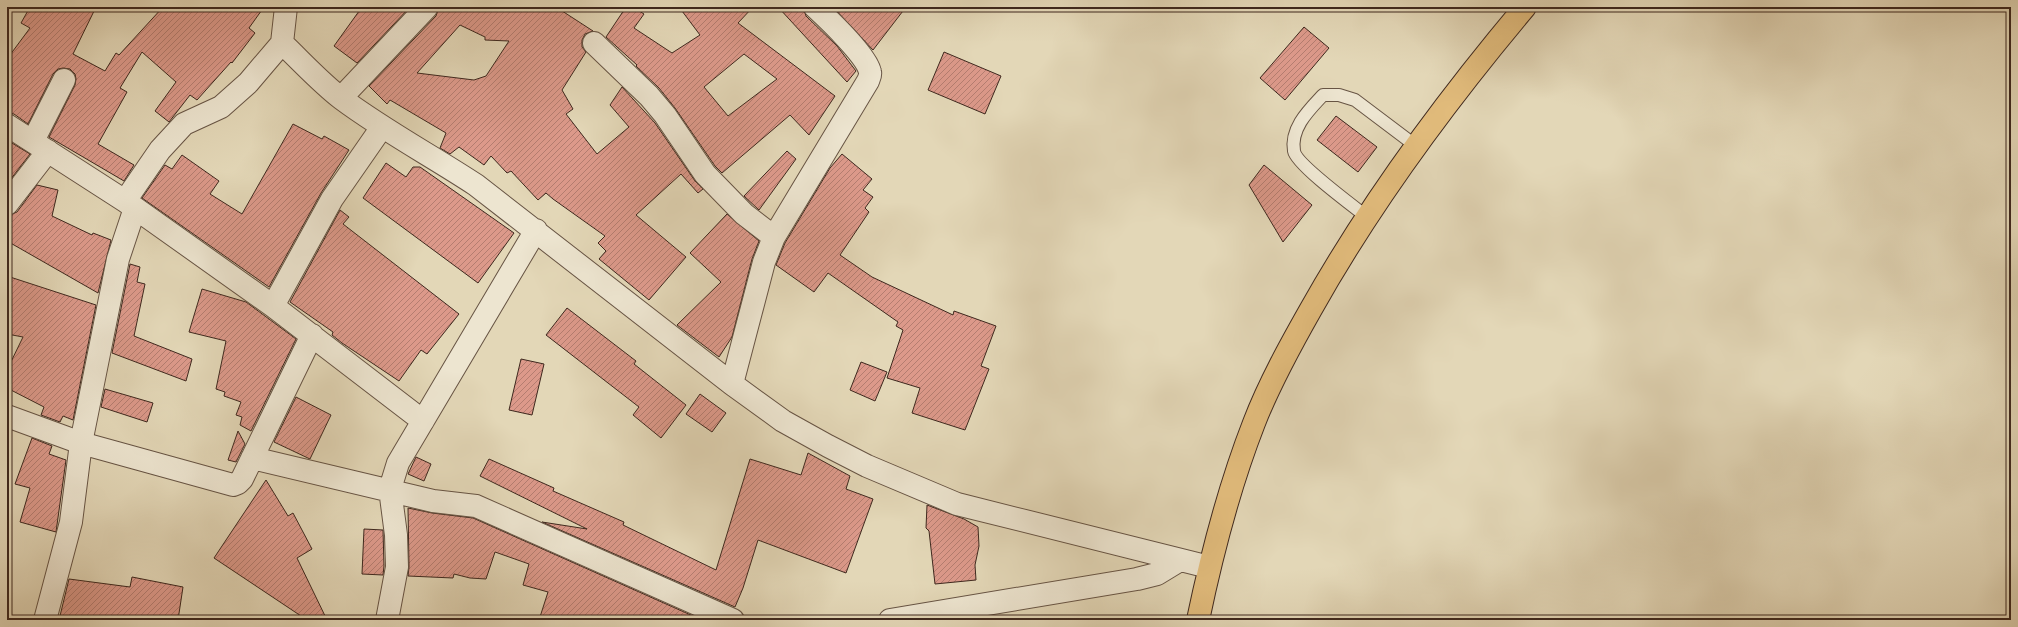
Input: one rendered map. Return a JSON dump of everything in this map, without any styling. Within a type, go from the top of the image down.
[{"type":"highway","points":[[1198,620],[1221,520],[1255,421],[1297,333],[1333,270],[1416,146],[1492,46],[1525,7]]},
{"type":"street","points":[[45,620],[71,522],[81,443],[130,204],[160,150],[184,124],[221,107],[248,83],[282,43],[286,7]]},
{"type":"street","points":[[341,98],[427,7]]},
{"type":"street","points":[[732,384],[764,262],[774,237],[868,81],[870,74],[868,65],[838,28],[815,7]]},
{"type":"street","points":[[282,43],[341,98],[382,127],[437,159],[476,185],[536,230],[732,384],[783,421],[867,466],[957,504],[1209,567]]},
{"type":"street","points":[[594,43],[649,96],[665,115],[705,174],[744,214],[774,237]]},
{"type":"street","points":[[7,204],[40,146],[64,80]]},
{"type":"street","points":[[7,125],[130,204],[273,306],[423,421]]},
{"type":"street","points":[[273,306],[332,199],[382,127]]},
{"type":"street","points":[[387,620],[396,567],[396,535],[390,489],[398,463],[536,230]]},
{"type":"street","points":[[7,416],[81,443],[233,484],[238,483],[242,479],[312,335]]},
{"type":"street","points":[[252,458],[434,500],[476,506],[733,620]]},
{"type":"street","points":[[890,620],[1137,579],[1157,574],[1180,560]]},
{"type":"lane","points":[[1367,218],[1304,166],[1294,152],[1295,135],[1306,113],[1323,95],[1339,95],[1355,100],[1416,146]]},
{"type":"building","points":[[30,7],[96,7],[73,54],[105,71],[116,53],[119,55],[163,7],[264,7],[249,28],[255,33],[232,63],[231,62],[197,100],[190,95],[169,122],[155,111],[176,82],[142,52],[120,88],[127,92],[98,144],[134,165],[124,181],[49,137],[75,85],[75,74],[70,69],[58,69],[53,74],[28,124],[14,114],[7,113],[7,59],[30,28],[21,23]]},
{"type":"building","points":[[362,7],[410,7],[357,63],[334,46]]},
{"type":"building","points":[[439,7],[556,7],[593,31],[585,34],[582,40],[582,47],[586,52],[562,90],[573,109],[566,114],[597,154],[629,127],[610,105],[622,87],[655,123],[695,181],[703,189],[698,193],[681,174],[636,215],[686,257],[649,300],[599,259],[606,251],[598,243],[605,236],[546,193],[538,200],[511,171],[507,173],[491,156],[484,165],[459,147],[450,154],[440,148],[446,133],[390,100],[387,104],[369,86],[436,16]],"holes":[[[460,25],[485,37],[485,40],[509,41],[486,76],[474,80],[417,73]]]},
{"type":"building","points":[[626,7],[633,7],[644,14],[634,28],[672,53],[700,35],[679,7],[753,7],[738,23],[835,96],[809,135],[790,115],[722,173],[715,166],[675,108],[659,88],[636,66],[637,65],[606,37]],"holes":[[[744,54],[777,79],[728,116],[704,87]]]},
{"type":"building","points":[[778,7],[803,7],[806,16],[837,46],[856,71],[847,82]]},
{"type":"building","points":[[833,7],[906,7],[873,50]]},
{"type":"building","points":[[1304,27],[1329,48],[1285,100],[1260,78]]},
{"type":"building","points":[[944,52],[1001,76],[985,114],[928,90]]},
{"type":"building","points":[[1336,116],[1377,147],[1358,172],[1317,140]]},
{"type":"building","points":[[293,124],[322,139],[324,136],[349,150],[321,193],[269,287],[142,198],[165,165],[172,169],[182,155],[219,181],[210,194],[242,214]]},
{"type":"building","points":[[7,140],[30,154],[7,184]]},
{"type":"building","points":[[787,151],[796,159],[759,210],[744,196]]},
{"type":"building","points":[[842,154],[872,179],[863,190],[873,197],[865,208],[869,212],[840,255],[872,277],[953,315],[954,311],[996,326],[981,366],[989,369],[965,430],[912,413],[920,388],[887,378],[903,330],[896,326],[898,322],[828,273],[814,292],[776,265],[785,243],[830,168]]},
{"type":"building","points":[[386,163],[406,177],[413,167],[420,167],[514,233],[478,283],[363,198]]},
{"type":"building","points":[[1264,165],[1312,205],[1283,242],[1249,185]]},
{"type":"building","points":[[37,185],[58,190],[52,216],[92,235],[93,233],[111,240],[98,293],[7,241],[7,216],[17,212]]},
{"type":"building","points":[[340,210],[349,217],[343,224],[459,314],[427,354],[421,350],[399,381],[342,343],[332,335],[333,332],[290,302]]},
{"type":"building","points":[[727,214],[759,241],[752,259],[732,337],[719,357],[677,325],[721,282],[690,253]]},
{"type":"building","points":[[130,264],[140,267],[137,282],[145,284],[134,336],[192,359],[186,381],[112,353]]},
{"type":"building","points":[[7,276],[96,305],[73,420],[63,416],[60,422],[41,415],[44,407],[7,388],[7,370],[23,337],[7,334]]},
{"type":"building","points":[[202,289],[246,302],[296,339],[251,431],[240,425],[242,417],[236,415],[241,402],[224,396],[225,392],[216,389],[226,341],[189,332]]},
{"type":"building","points":[[567,308],[636,361],[634,364],[686,405],[661,438],[633,415],[639,407],[546,335]]},
{"type":"building","points":[[521,359],[544,364],[532,415],[509,410]]},
{"type":"building","points":[[861,362],[887,372],[875,401],[850,390]]},
{"type":"building","points":[[105,389],[153,403],[147,422],[101,407]]},
{"type":"building","points":[[700,394],[726,413],[712,432],[686,414]]},
{"type":"building","points":[[296,397],[331,415],[310,459],[274,442]]},
{"type":"building","points":[[238,431],[245,444],[236,462],[228,460]]},
{"type":"building","points":[[32,438],[52,446],[49,454],[66,460],[56,532],[20,522],[30,488],[15,484]]},
{"type":"building","points":[[808,453],[850,476],[846,489],[873,499],[846,573],[758,540],[743,588],[735,607],[542,522],[587,529],[480,476],[489,459],[554,488],[553,491],[624,522],[623,525],[716,570],[750,459],[801,475]]},
{"type":"building","points":[[416,457],[431,464],[424,481],[408,474]]},
{"type":"building","points":[[266,480],[288,516],[293,513],[312,549],[297,558],[327,620],[307,620],[214,558]]},
{"type":"building","points":[[927,505],[964,519],[978,527],[979,546],[975,565],[976,580],[935,584],[929,531],[926,528]]},
{"type":"building","points":[[408,508],[432,513],[473,518],[702,620],[539,620],[548,592],[523,585],[529,564],[495,552],[486,579],[470,578],[454,574],[453,578],[408,576]]},
{"type":"building","points":[[364,529],[383,530],[383,575],[362,574]]},
{"type":"building","points":[[132,577],[183,587],[178,620],[59,620],[69,579],[130,587]]}]
